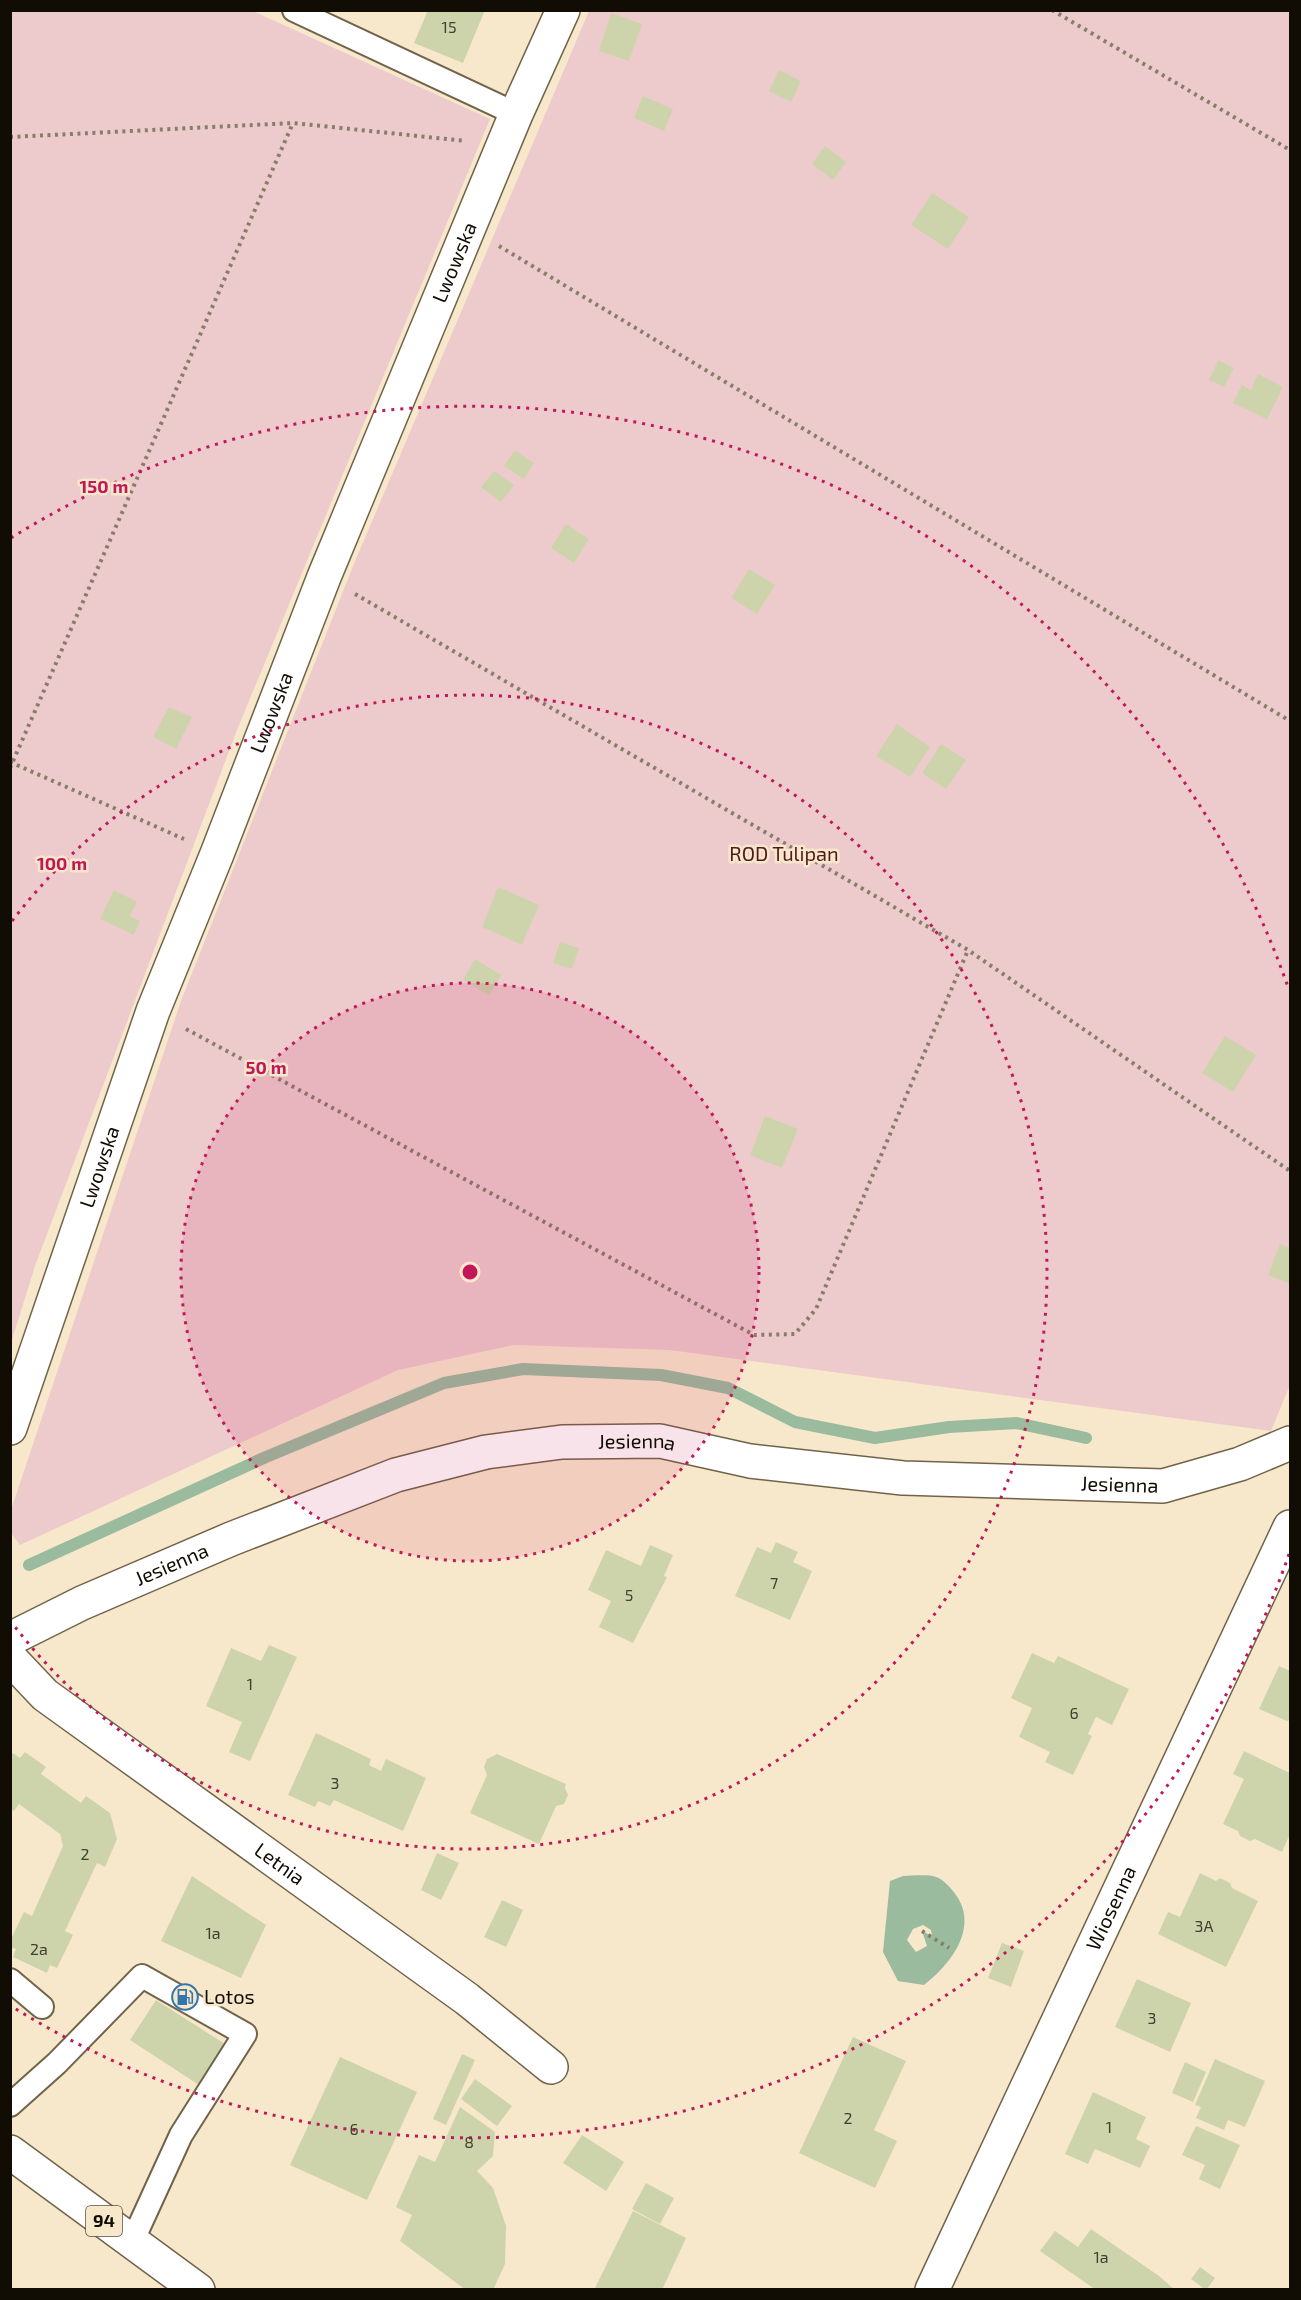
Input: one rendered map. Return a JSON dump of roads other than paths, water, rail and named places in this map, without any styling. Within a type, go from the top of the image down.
[{"type":"street","name":"Lwowska","points":[[10,1428],[153,1011],[217,854],[324,577],[506,145],[516,114],[563,10]]},
{"type":"street","name":"Jesienna","points":[[10,1639],[82,1603],[242,1535],[396,1475],[486,1452],[562,1442],[660,1441],[750,1461],[903,1478],[1163,1486],[1240,1464],[1290,1443]]},
{"type":"street","name":"Wiosenna","points":[[932,2289],[1287,1545]]},
{"type":"street","name":"Letnia","points":[[10,1658],[45,1695],[467,1999],[551,2067]]},
{"type":"street","name":"94","points":[[10,2152],[198,2289]]},
{"type":"lane","points":[[294,10],[516,114]]},
{"type":"lane","points":[[10,2105],[57,2063],[142,1976],[245,2034],[181,2136],[132,2242]]},
{"type":"lane","points":[[10,1980],[42,2007]]},
{"type":"waterway","points":[[29,1565],[266,1457],[444,1383],[523,1369],[661,1375],[728,1388],[795,1422],[875,1438],[949,1427],[1017,1423],[1086,1438]]},
{"type":"place","name":"Lotos","points":[[185,1997]]},
{"type":"park label","name":"ROD Tulipan","points":[[784,854]]}]
